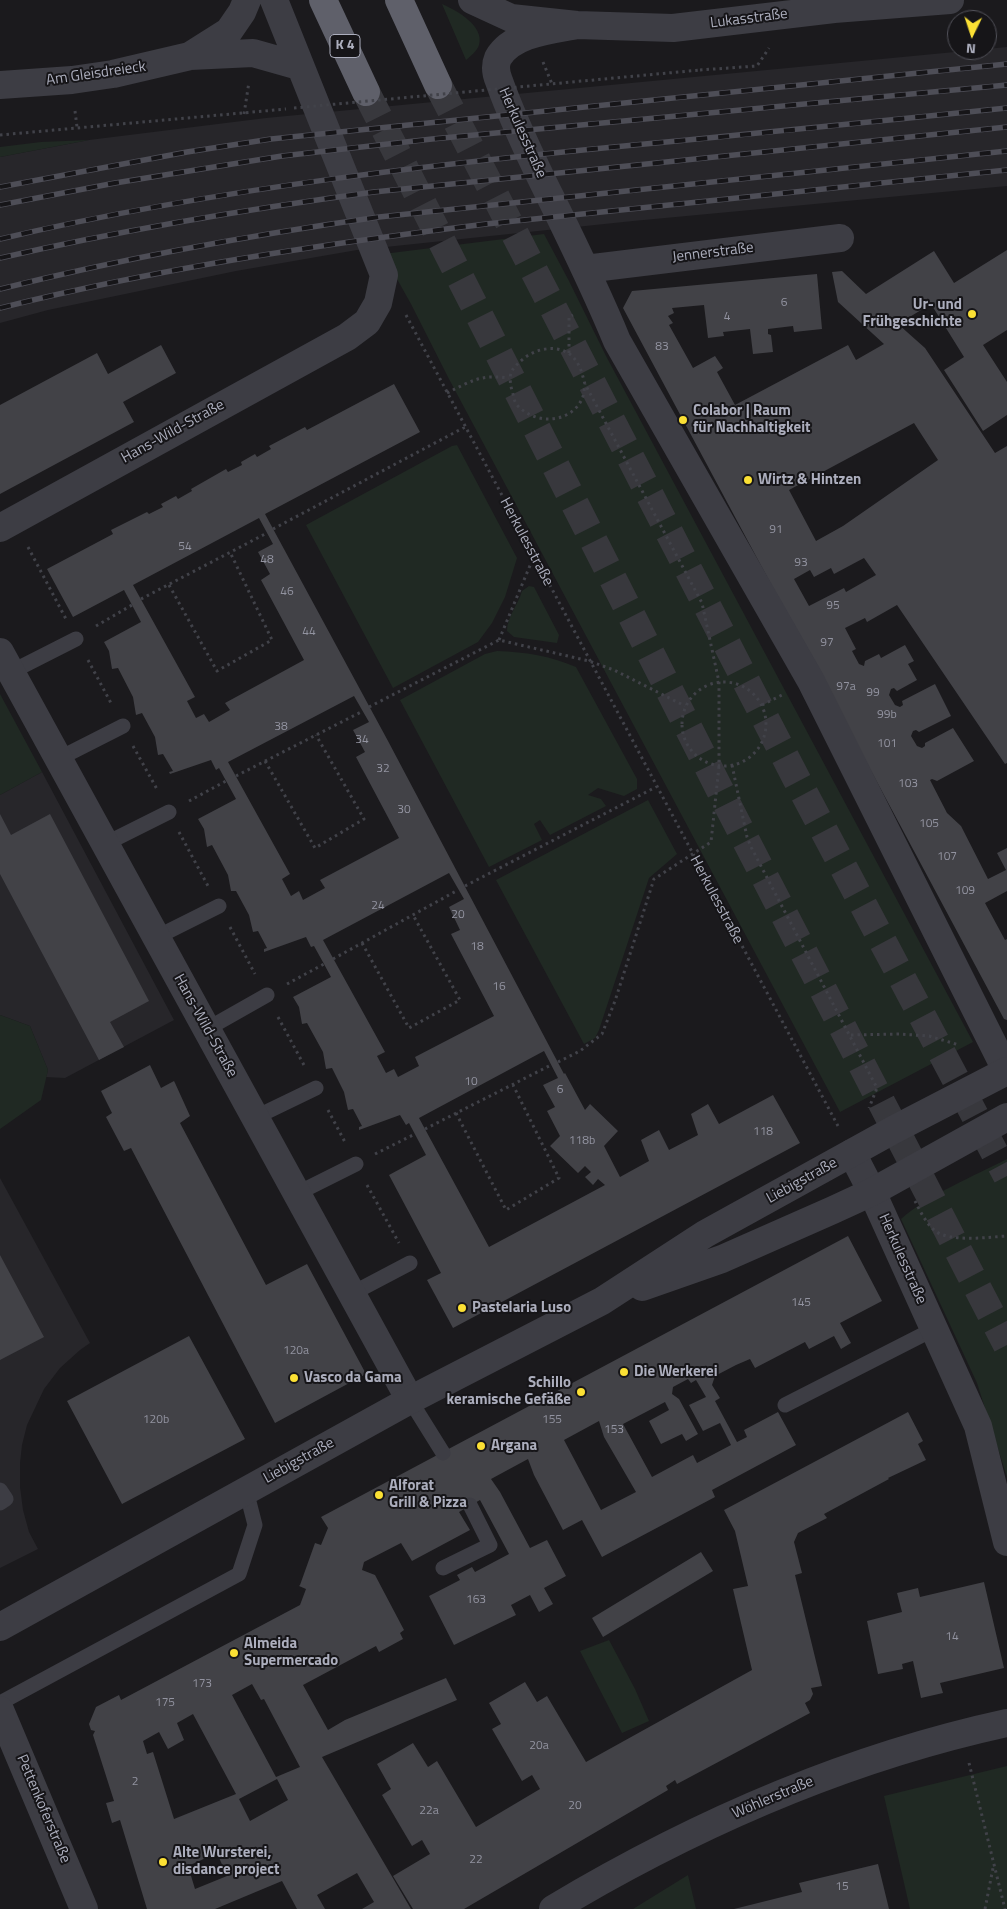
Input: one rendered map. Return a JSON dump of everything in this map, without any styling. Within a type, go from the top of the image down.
[{"type":"highway","name":"K 4","points":[[323,0],[366,92]]},
{"type":"highway","points":[[399,0],[438,84]]},
{"type":"street","name":"Am Gleisdreieck","points":[[190,56],[229,30],[242,12],[247,0]]},
{"type":"street","points":[[274,0],[384,275]]},
{"type":"street","points":[[472,0],[511,18],[577,25]]},
{"type":"street","name":"Lukasstraße","points":[[577,25],[673,28],[789,14],[834,4],[950,0]]},
{"type":"street","name":"Herkulesstraße","points":[[577,25],[532,35],[518,41],[507,48],[498,59],[496,69],[498,79],[520,134],[598,296],[616,341],[811,681],[1007,1071]]},
{"type":"street","name":"Am Gleisdreieck","points":[[0,85],[72,80],[114,74],[190,56],[253,53],[299,66]]},
{"type":"street","name":"Jennerstraße","points":[[585,269],[840,238]]},
{"type":"street","name":"Hans-Wild-Straße","points":[[0,528],[347,337],[366,322],[378,303],[384,275]]},
{"type":"street","name":"Hans-Wild-Straße","points":[[5,662],[353,1293],[410,1400]]},
{"type":"street","name":"Liebigstraße","points":[[0,1626],[410,1400],[602,1301],[705,1234],[895,1129],[1007,1071]]},
{"type":"street","name":"Liebigstraße","points":[[602,1301],[722,1259],[872,1192],[1007,1117]]},
{"type":"street","name":"Herkulesstraße","points":[[852,1153],[872,1192],[978,1426],[1007,1542]]},
{"type":"street","name":"Pettenkoferstraße","points":[[0,1710],[84,1909]]},
{"type":"street","name":"Wöhlerstraße","points":[[553,1909],[597,1883],[693,1832],[802,1784],[892,1752],[1007,1723]]},
{"type":"lane","points":[[5,662],[76,638]]},
{"type":"lane","points":[[58,759],[123,726]]},
{"type":"lane","points":[[105,844],[169,812]]},
{"type":"lane","points":[[157,937],[219,906]]},
{"type":"lane","points":[[207,1029],[267,996]]},
{"type":"lane","points":[[256,1117],[316,1088]]},
{"type":"lane","points":[[298,1193],[356,1164]]},
{"type":"lane","points":[[353,1293],[410,1264]]},
{"type":"lane","points":[[785,1405],[934,1329]]},
{"type":"lane","points":[[410,1400],[443,1452]]},
{"type":"lane","points":[[0,1490],[6,1499],[0,1502]]},
{"type":"lane","points":[[0,1703],[239,1574],[255,1525],[246,1490]]},
{"type":"lane","points":[[443,1568],[490,1545],[470,1506]]},
{"type":"path","points":[[0,134],[757,66],[789,14]]},
{"type":"path","name":"Herkulesstraße","points":[[384,275],[852,1153]]},
{"type":"path","points":[[569,353],[570,317],[578,312]]},
{"type":"path","points":[[558,1062],[580,1051],[602,1034],[615,1001],[654,880],[711,842],[719,766],[719,682],[702,603],[585,384],[579,365],[569,353],[548,348],[534,351],[513,368],[509,378],[516,404],[533,418],[555,419],[574,410],[583,398],[585,384]]},
{"type":"path","points":[[447,393],[476,379],[493,376],[509,378]]},
{"type":"path","points":[[273,529],[465,427]]},
{"type":"path","points":[[141,599],[267,533]]},
{"type":"path","points":[[169,585],[217,671],[272,640],[230,552]]},
{"type":"path","points":[[369,707],[498,640],[534,556]]},
{"type":"path","points":[[76,638],[132,605]]},
{"type":"path","points":[[498,640],[589,661],[614,670],[685,706]]},
{"type":"path","points":[[719,682],[732,682],[744,686],[754,694],[762,705],[766,717],[762,742],[754,753],[744,761],[732,765],[719,766],[706,762],[695,755],[687,744],[682,732],[685,706],[693,694],[705,686],[719,682]]},
{"type":"path","points":[[236,776],[362,711]]},
{"type":"path","points":[[265,761],[315,848],[364,819],[316,734]]},
{"type":"path","points":[[732,765],[747,837],[751,847],[851,1035],[877,1088],[866,1116],[878,1140]]},
{"type":"path","points":[[169,812],[226,781]]},
{"type":"path","points":[[464,886],[656,786]]},
{"type":"path","points":[[334,959],[458,890]]},
{"type":"path","points":[[362,943],[409,1028],[460,1000],[413,915]]},
{"type":"path","points":[[267,996],[324,964]]},
{"type":"path","points":[[851,1035],[899,1034],[922,1036],[959,1046]]},
{"type":"path","points":[[425,1129],[552,1065]]},
{"type":"path","points":[[456,1114],[506,1210],[559,1178],[513,1085]]},
{"type":"path","points":[[356,1164],[415,1134]]},
{"type":"path","points":[[900,1176],[924,1219],[935,1232],[964,1238],[1007,1236]]},
{"type":"path","points":[[962,1733],[1004,1909]]},
{"type":"path","points":[[985,1909],[993,1867]]},
{"type":"shaded area","points":[[442,4],[455,10],[474,25],[478,31],[479,45],[466,60]]},
{"type":"shaded area","points":[[1007,47],[1007,186],[633,221],[357,250],[236,271],[48,310],[0,323],[0,157],[89,140],[266,118],[947,53],[947,60],[997,60],[997,48]]},
{"type":"shaded area","points":[[89,140],[0,157],[0,147],[41,142]]},
{"type":"shaded area","points":[[544,234],[606,356],[973,1042],[840,1112],[383,254]]},
{"type":"shaded area","points":[[457,445],[517,558],[505,597],[492,623],[478,642],[393,688],[306,525]]},
{"type":"shaded area","points":[[529,586],[534,587],[559,635],[557,643],[514,637],[507,631],[507,626],[522,591]]},
{"type":"shaded area","points":[[497,651],[538,655],[576,667],[637,779],[637,789],[624,796],[598,788],[588,795],[601,799],[606,806],[550,835],[540,820],[534,824],[542,840],[489,867],[400,700],[485,654]]},
{"type":"shaded area","points":[[0,694],[42,772],[0,795]]},
{"type":"shaded area","points":[[42,772],[174,1020],[65,1078],[46,1077],[48,1070],[30,1026],[0,1015],[0,795]]},
{"type":"shaded area","points":[[648,800],[677,854],[649,878],[599,1030],[595,1038],[584,1044],[496,880]]},
{"type":"shaded area","points":[[0,1015],[30,1026],[48,1070],[41,1100],[0,1129]]},
{"type":"shaded area","points":[[1007,1159],[1007,1477],[977,1383],[901,1219],[938,1194]]},
{"type":"shaded area","points":[[0,1178],[90,1343],[60,1368],[44,1389],[27,1425],[22,1445],[20,1487],[23,1510],[29,1532],[38,1549],[0,1568]]},
{"type":"shaded area","points":[[609,1640],[635,1689],[649,1721],[622,1733],[580,1651]]},
{"type":"shaded area","points":[[1007,1766],[1007,1909],[910,1909],[884,1796]]},
{"type":"shaded area","points":[[688,1875],[696,1909],[633,1909]]},
{"type":"building","points":[[1007,250],[1007,330],[983,345],[1007,382],[1007,415],[983,431],[944,370],[964,357],[931,304],[898,324],[925,348],[995,453],[1007,446],[1007,763],[1005,764],[897,605],[867,622],[865,618],[845,628],[856,649],[852,651],[859,664],[864,666],[865,661],[879,654],[881,658],[905,645],[914,661],[908,664],[917,680],[897,691],[894,688],[891,689],[889,695],[895,705],[900,707],[903,705],[902,701],[935,684],[951,716],[919,732],[913,731],[911,736],[917,746],[922,748],[925,746],[925,743],[953,728],[974,761],[937,781],[930,780],[947,813],[961,826],[988,879],[1006,870],[997,853],[1007,848],[1007,891],[985,903],[1005,940],[1007,939],[1007,1020],[1004,1019],[623,308],[632,291],[817,274],[822,329],[794,332],[793,326],[768,329],[768,334],[771,335],[773,352],[753,354],[750,329],[723,332],[724,336],[708,338],[704,305],[672,308],[674,313],[668,316],[673,323],[669,325],[693,368],[715,356],[723,368],[717,372],[735,405],[848,345],[856,360],[884,344],[838,302],[832,272],[842,271],[866,294],[934,251],[954,283]],"holes":[[[914,423],[938,460],[843,526],[816,541],[789,490]],[[864,558],[876,575],[846,592],[844,588],[809,606],[794,579],[810,570],[814,577],[831,568],[834,574]]]},
{"type":"building","points":[[161,345],[176,373],[123,402],[134,422],[0,494],[0,405],[97,353],[108,374]]},
{"type":"building","points":[[394,384],[420,432],[265,514],[388,741],[564,1074],[585,1110],[590,1104],[618,1131],[604,1146],[620,1177],[649,1161],[641,1140],[659,1130],[669,1150],[698,1135],[691,1114],[708,1104],[719,1124],[773,1095],[800,1143],[453,1328],[427,1280],[441,1273],[389,1175],[426,1155],[409,1123],[406,1125],[400,1115],[359,1130],[359,1127],[362,1126],[353,1109],[348,1110],[344,1092],[332,1068],[326,1069],[323,1052],[307,1023],[302,1024],[299,1007],[293,997],[331,977],[314,946],[311,947],[306,937],[264,952],[264,949],[267,948],[258,931],[253,932],[249,915],[236,891],[231,891],[228,875],[212,845],[207,847],[204,829],[198,819],[236,799],[219,768],[216,770],[211,760],[170,774],[169,772],[173,771],[163,754],[158,755],[155,737],[142,713],[136,715],[133,697],[118,668],[112,669],[109,651],[104,642],[141,622],[124,590],[73,617],[47,569],[113,534],[111,530],[147,512],[149,514],[163,507],[161,504],[176,496],[178,499],[192,491],[191,489],[226,469],[228,472],[242,465],[241,462],[255,454],[257,457],[271,449],[269,446],[305,427],[307,430]],"holes":[[[259,518],[273,544],[258,552],[270,574],[261,580],[304,660],[225,703],[230,710],[209,722],[204,714],[196,718],[187,701],[195,697],[133,585]],[[354,696],[369,722],[353,730],[365,752],[356,757],[399,838],[320,880],[325,888],[303,900],[299,891],[291,896],[282,879],[290,874],[228,762]],[[449,873],[464,899],[449,907],[460,930],[451,934],[494,1016],[415,1057],[419,1066],[398,1077],[394,1069],[386,1073],[377,1056],[385,1052],[323,940]],[[544,1051],[558,1078],[543,1085],[555,1107],[547,1111],[560,1136],[550,1146],[578,1173],[585,1166],[591,1172],[585,1177],[593,1185],[598,1179],[605,1185],[489,1247],[419,1118]]]},
{"type":"building","points":[[0,814],[11,835],[50,814],[149,1001],[110,1022],[124,1047],[99,1060],[0,874]]},
{"type":"building","points":[[150,1065],[161,1088],[174,1081],[190,1116],[180,1123],[266,1285],[307,1264],[366,1374],[275,1423],[131,1148],[124,1151],[106,1117],[112,1113],[101,1091]]},
{"type":"building","points":[[848,1236],[882,1301],[840,1323],[851,1343],[841,1349],[834,1336],[809,1349],[805,1342],[755,1368],[750,1359],[715,1376],[712,1385],[720,1398],[715,1401],[737,1442],[747,1437],[744,1430],[778,1412],[796,1445],[712,1490],[715,1497],[602,1557],[582,1520],[563,1530],[534,1475],[528,1459],[491,1479],[530,1548],[547,1540],[566,1576],[544,1588],[553,1604],[539,1612],[530,1595],[511,1605],[516,1615],[454,1645],[429,1596],[460,1580],[457,1575],[472,1567],[475,1572],[509,1554],[480,1500],[459,1512],[470,1530],[412,1561],[401,1543],[364,1562],[362,1570],[375,1575],[404,1630],[400,1633],[403,1639],[379,1652],[376,1646],[303,1685],[328,1730],[345,1720],[446,1678],[457,1700],[322,1757],[411,1909],[362,1909],[374,1902],[357,1873],[317,1895],[325,1909],[297,1909],[282,1881],[215,1909],[147,1909],[120,1820],[112,1823],[106,1803],[114,1801],[93,1735],[95,1731],[91,1730],[89,1724],[96,1707],[119,1695],[121,1700],[300,1605],[306,1589],[299,1586],[315,1543],[321,1545],[328,1528],[321,1517]],"holes":[[[688,1379],[691,1383],[696,1380],[706,1397],[689,1405],[703,1431],[720,1423],[731,1445],[697,1463],[693,1455],[652,1477],[623,1424],[665,1402],[669,1410],[649,1421],[661,1444],[682,1434],[686,1441],[698,1434],[679,1399],[672,1394],[673,1387]],[[599,1421],[604,1437],[636,1492],[601,1510],[564,1440]],[[252,1684],[261,1700],[264,1699],[300,1767],[276,1777],[232,1695]],[[193,1714],[236,1794],[174,1819],[153,1752],[147,1754],[143,1741],[159,1732],[168,1749],[184,1740],[177,1723]],[[277,1779],[288,1800],[250,1821],[239,1799]],[[217,1853],[227,1876],[195,1889],[188,1866]]]},
{"type":"building","points":[[0,1255],[44,1337],[0,1360]]},
{"type":"building","points":[[189,1336],[245,1439],[122,1504],[67,1401]]},
{"type":"building","points":[[908,1412],[923,1441],[918,1444],[926,1460],[888,1478],[824,1514],[827,1518],[798,1533],[794,1542],[802,1573],[795,1575],[822,1686],[811,1688],[813,1694],[810,1700],[805,1703],[810,1713],[677,1784],[675,1780],[666,1786],[668,1790],[464,1909],[413,1909],[393,1876],[430,1854],[422,1840],[412,1846],[382,1795],[391,1789],[377,1764],[413,1743],[428,1767],[437,1761],[476,1827],[540,1789],[532,1775],[522,1781],[492,1729],[501,1724],[489,1703],[525,1682],[537,1702],[547,1696],[586,1762],[752,1670],[733,1589],[748,1586],[735,1531],[724,1510]]},
{"type":"building","points":[[701,1552],[713,1571],[603,1637],[592,1618]]},
{"type":"building","points":[[984,1582],[1004,1668],[940,1683],[943,1693],[921,1698],[913,1661],[902,1664],[903,1669],[878,1674],[867,1621],[902,1612],[897,1593],[918,1588],[920,1597]]},
{"type":"building","points":[[878,1864],[889,1909],[734,1909],[802,1892],[799,1883]]},
{"type":"tunnel","points":[[438,85],[796,778],[1007,1176]]},
{"type":"tunnel","points":[[366,92],[728,806],[1007,1345]]},
{"type":"railway","points":[[0,187],[187,152],[271,139],[1007,64]]},
{"type":"railway","points":[[0,205],[115,183],[282,156],[432,139],[1007,85]]},
{"type":"railway","points":[[0,239],[168,205],[337,178],[592,149],[1007,108]]},
{"type":"railway","points":[[0,258],[186,221],[374,192],[1007,127]]},
{"type":"railway","points":[[0,289],[188,248],[283,231],[379,217],[1007,151]]},
{"type":"railway","points":[[0,308],[181,269],[364,240],[486,224],[1007,170]]},
{"type":"place","name":"Ur- und Frühgeschichte","points":[[972,314]]},
{"type":"place","name":"Colabor | Raum für Nachhaltigkeit","points":[[683,420]]},
{"type":"place","name":"Wirtz & Hintzen","points":[[748,480]]},
{"type":"place","name":"Pastelaria Luso","points":[[462,1308]]},
{"type":"place","name":"Die Werkerei","points":[[624,1372]]},
{"type":"place","name":"Vasco da Gama","points":[[294,1378]]},
{"type":"place","name":"Schillo keramische Gefäße","points":[[581,1392]]},
{"type":"place","name":"Argana","points":[[481,1446]]},
{"type":"place","name":"Alforat Grill & Pizza","points":[[379,1495]]},
{"type":"place","name":"Almeida Supermercado","points":[[234,1653]]},
{"type":"place","name":"Alte Wursterei, disdance project","points":[[163,1862]]}]
